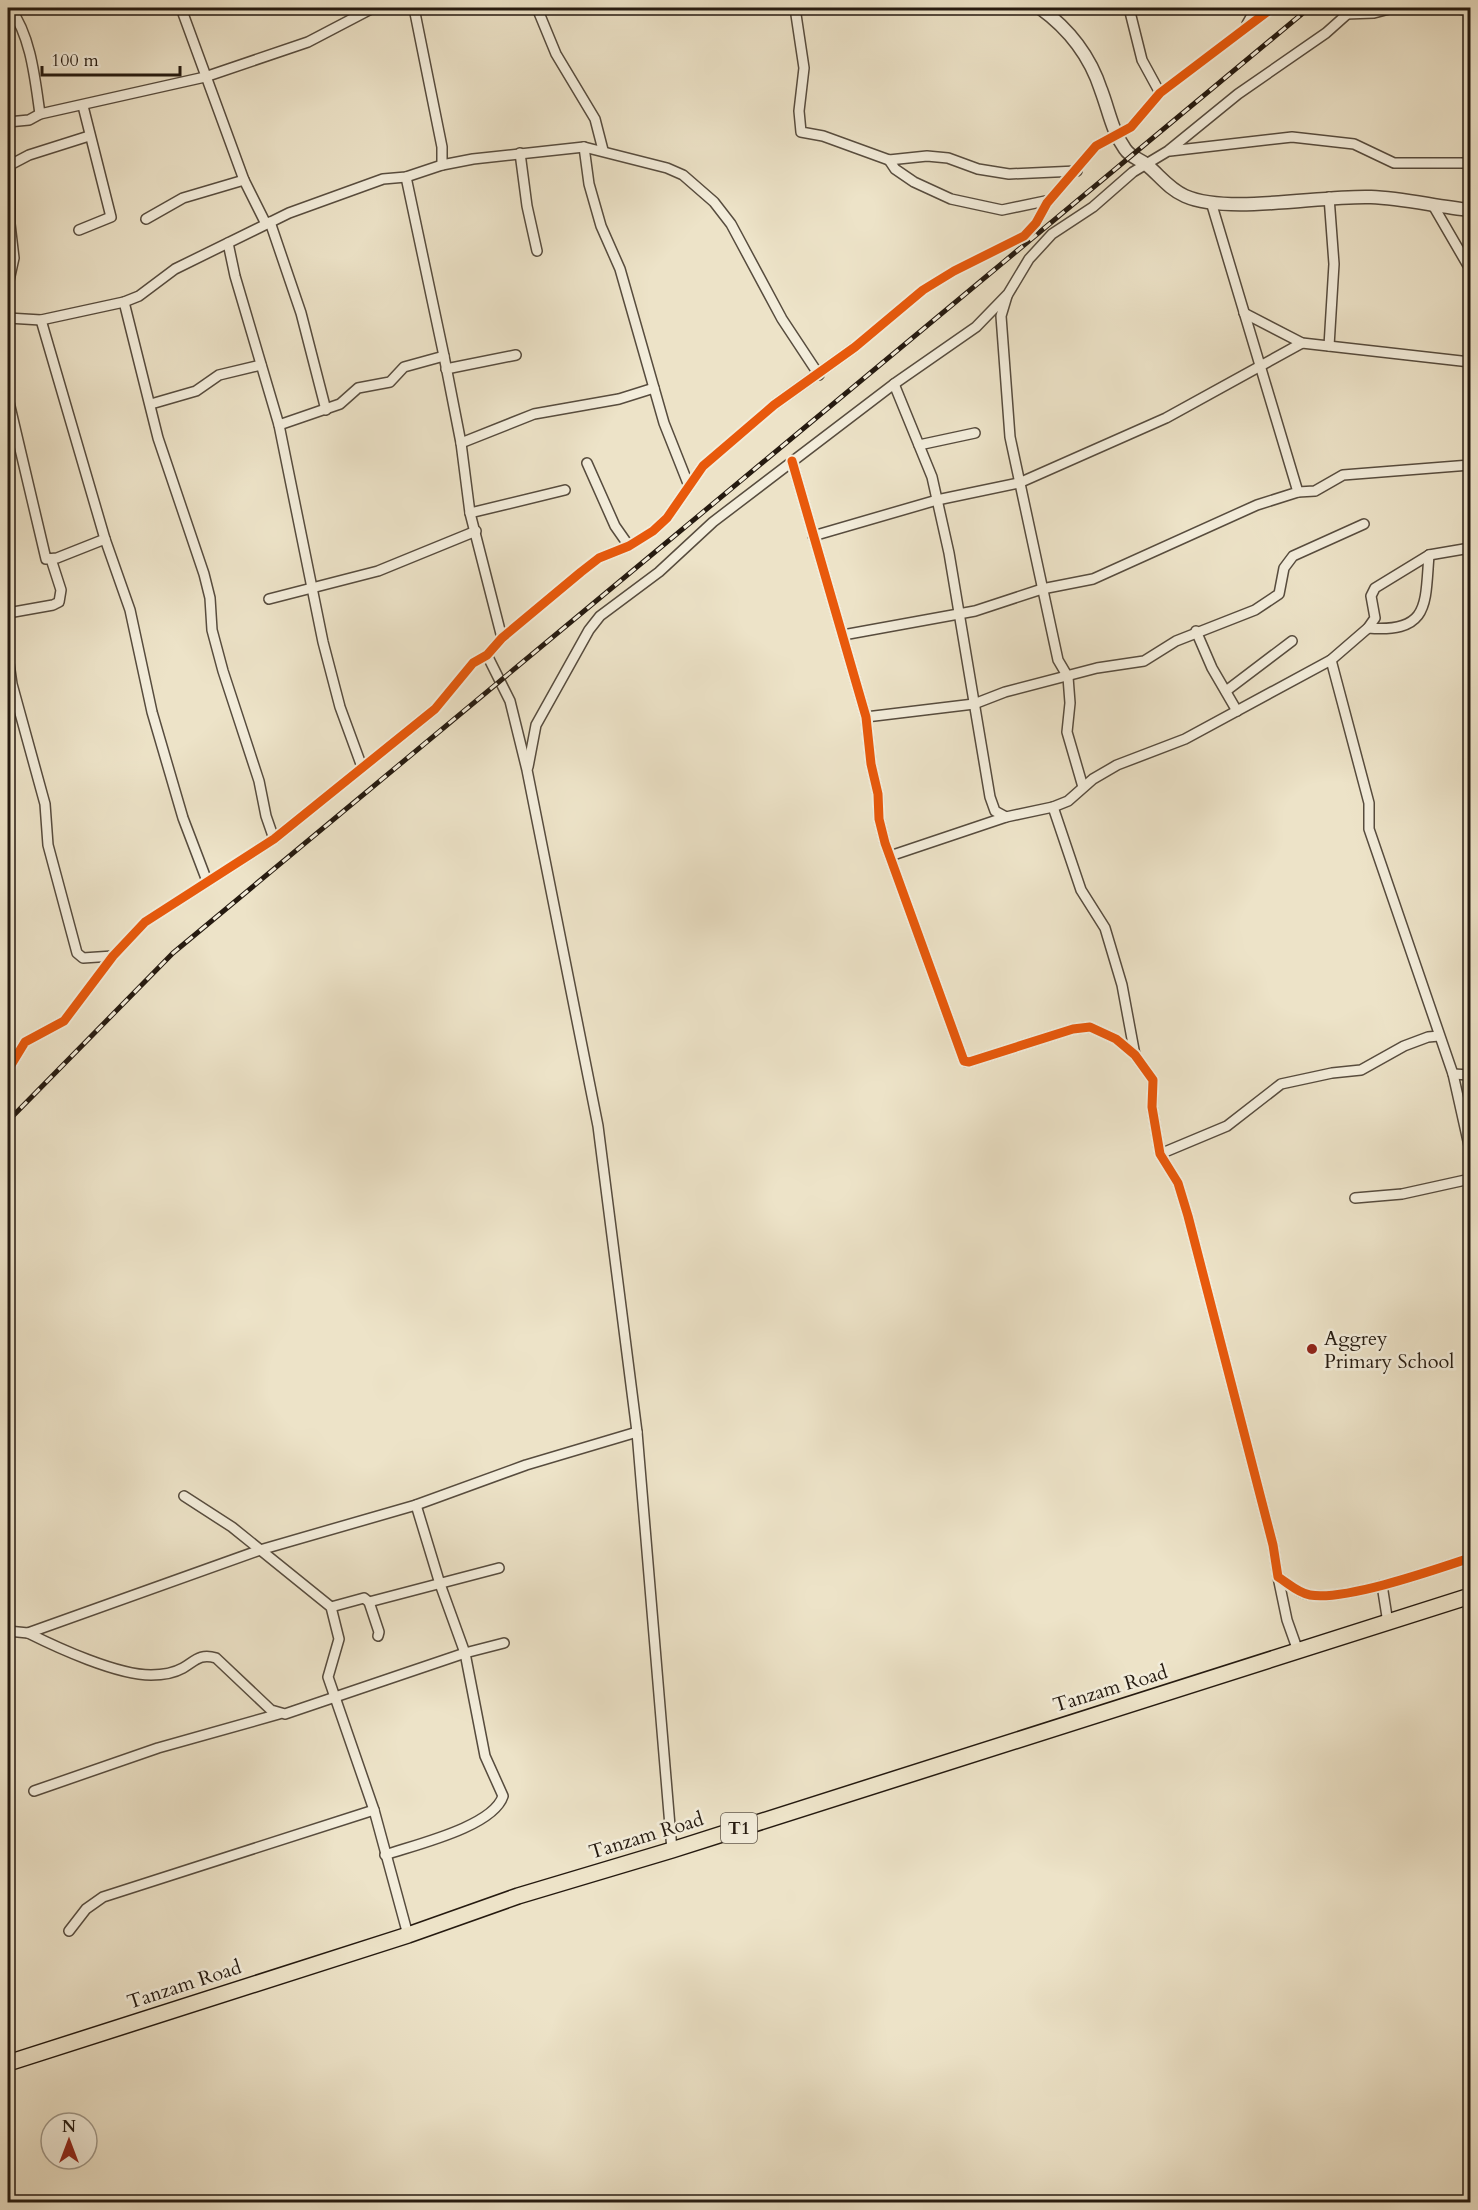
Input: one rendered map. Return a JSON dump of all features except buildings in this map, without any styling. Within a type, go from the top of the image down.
[{"type":"highway","name":"Tanzam Road","points":[[8,2063],[408,1935],[518,1896],[672,1850],[1470,1596]]},
{"type":"street","points":[[9,8],[19,20],[28,49],[40,114]]},
{"type":"street","points":[[181,8],[244,180],[268,223],[302,313],[326,410]]},
{"type":"street","points":[[8,122],[29,120],[40,114],[205,77],[308,42],[374,8]]},
{"type":"street","points":[[414,8],[442,147],[442,165]]},
{"type":"street","points":[[537,8],[556,54],[595,119],[603,150]]},
{"type":"street","points":[[795,8],[804,68],[799,111],[801,132],[823,136],[889,160],[927,156],[948,158],[978,169],[1009,174],[1077,171]]},
{"type":"street","points":[[1040,8],[1060,22],[1080,49],[1101,89],[1116,134],[1130,156],[1146,164],[1174,190],[1196,200],[1211,202],[1264,204],[1329,197],[1374,197],[1434,207],[1470,210]]},
{"type":"street","points":[[1129,8],[1142,60],[1160,93]]},
{"type":"street","points":[[1245,27],[1256,8]]},
{"type":"street","points":[[8,1070],[25,1042],[64,1021],[112,956],[145,922],[274,838],[435,709],[466,671],[487,655],[502,638],[599,558],[629,546],[668,518],[703,466],[774,405],[819,375],[923,290],[954,271],[1024,236],[1036,223],[1050,200],[1096,146],[1131,127],[1160,93],[1272,8]]},
{"type":"street","points":[[527,770],[536,725],[589,630],[600,616],[659,572],[713,522],[748,498],[792,461],[894,384],[976,327],[1008,294],[1029,259],[1052,234],[1093,207],[1146,164],[1168,151],[1238,94],[1326,33],[1350,11],[1374,13],[1393,8]]},
{"type":"street","points":[[1448,8],[1470,10]]},
{"type":"street","points":[[79,230],[111,217],[83,106]]},
{"type":"street","points":[[8,285],[14,258],[10,224],[9,163],[89,136]]},
{"type":"street","points":[[1168,151],[1203,145],[1292,137],[1354,144],[1394,162],[1470,163]]},
{"type":"street","points":[[584,147],[589,184],[601,226],[620,269],[654,388],[676,457],[689,486]]},
{"type":"street","points":[[8,318],[41,320],[124,302],[147,291],[175,269],[268,223],[347,190],[383,179],[406,177],[442,165],[520,153],[584,147],[667,168],[683,175],[714,202],[731,224],[782,319],[819,375]]},
{"type":"street","points":[[520,153],[527,206],[537,251]]},
{"type":"street","points":[[889,160],[895,169],[930,191],[993,209],[1050,200]]},
{"type":"street","points":[[406,177],[461,443],[470,513],[502,638]]},
{"type":"street","points":[[146,219],[183,198],[244,180]]},
{"type":"street","points":[[1329,197],[1334,264],[1329,346]]},
{"type":"street","points":[[1211,202],[1298,492]]},
{"type":"street","points":[[1434,207],[1470,269]]},
{"type":"street","points":[[228,243],[279,425],[311,586],[340,707],[362,767]]},
{"type":"street","points":[[1008,294],[1001,316],[1010,437],[1041,589],[1055,635],[1058,660],[1068,677],[1070,703],[1067,732],[1083,787]]},
{"type":"street","points":[[124,302],[162,450],[204,574],[210,598],[212,630],[223,671],[259,782],[266,816],[274,838]]},
{"type":"street","points":[[1244,313],[1302,344],[1470,362]]},
{"type":"street","points":[[41,320],[105,539],[130,610],[152,712],[183,818],[207,881]]},
{"type":"street","points":[[813,536],[937,500],[1019,483],[1166,418],[1260,364],[1302,344]]},
{"type":"street","points":[[446,369],[516,355]]},
{"type":"street","points":[[279,425],[340,404],[358,388],[390,382],[404,367],[444,356]]},
{"type":"street","points":[[151,404],[196,391],[219,375],[261,365]]},
{"type":"street","points":[[894,384],[932,477],[959,612],[990,797],[995,811],[1006,817]]},
{"type":"street","points":[[461,443],[534,414],[619,399],[654,388]]},
{"type":"street","points":[[8,398],[22,453],[28,493],[46,559],[105,539]]},
{"type":"street","points":[[919,445],[975,434]]},
{"type":"street","points":[[792,461],[866,717],[871,764],[878,794],[879,819],[890,856],[964,1060],[969,1062],[1073,1029],[1090,1027],[1116,1039],[1135,1055],[1153,1080],[1152,1107],[1160,1154],[1178,1183],[1199,1254],[1273,1545],[1287,1620],[1298,1651]]},
{"type":"street","points":[[587,463],[615,526],[629,546]]},
{"type":"street","points":[[843,635],[997,605],[1041,589],[1071,585],[1101,576],[1257,505],[1298,492],[1315,491],[1343,475],[1470,465]]},
{"type":"street","points":[[470,513],[565,490]]},
{"type":"street","points":[[866,717],[974,704],[1005,692],[1097,668],[1144,661],[1196,631],[1255,610],[1279,594],[1284,568],[1293,556],[1364,524]]},
{"type":"street","points":[[269,599],[311,586],[378,571],[476,531]]},
{"type":"street","points":[[890,856],[1006,817],[1053,807],[1068,801],[1083,787],[1117,765],[1185,739],[1238,711],[1331,660],[1368,628],[1375,618],[1371,596],[1375,588],[1429,555],[1470,548]]},
{"type":"street","points":[[1368,628],[1399,628],[1415,621],[1426,601],[1429,555]]},
{"type":"street","points":[[8,613],[59,602],[61,590],[51,559]]},
{"type":"street","points":[[1196,631],[1238,711]]},
{"type":"street","points":[[1226,691],[1292,641]]},
{"type":"street","points":[[487,655],[510,701],[527,770],[598,1126],[637,1432],[672,1850]]},
{"type":"street","points":[[8,656],[12,684],[45,804],[48,845],[77,953],[83,958],[112,956]]},
{"type":"street","points":[[1331,660],[1369,802],[1369,829],[1453,1074],[1470,1150]]},
{"type":"street","points":[[1053,807],[1081,890],[1105,928],[1122,985],[1135,1055]]},
{"type":"street","points":[[1160,1154],[1227,1126],[1281,1084],[1332,1073],[1361,1070],[1404,1046],[1428,1037],[1439,1036]]},
{"type":"street","points":[[1453,1074],[1470,1075]]},
{"type":"street","points":[[1355,1198],[1402,1194],[1470,1179]]},
{"type":"street","points":[[28,1633],[260,1550],[416,1505],[526,1464],[637,1432]]},
{"type":"street","points":[[184,1496],[232,1527],[331,1607],[339,1639],[327,1673],[374,1810],[408,1935]]},
{"type":"street","points":[[385,1855],[472,1824],[500,1805],[503,1796],[485,1756],[465,1653],[440,1584],[416,1505]]},
{"type":"street","points":[[1278,1577],[1309,1595],[1322,1596],[1382,1585],[1470,1558]]},
{"type":"street","points":[[331,1607],[361,1598],[369,1602],[499,1568]]},
{"type":"street","points":[[1382,1585],[1388,1623]]},
{"type":"street","points":[[369,1602],[379,1632],[378,1636]]},
{"type":"street","points":[[8,1631],[28,1633],[61,1650],[115,1668],[150,1675],[171,1672],[200,1656],[216,1658],[271,1710],[279,1714]]},
{"type":"street","points":[[34,1791],[158,1748],[285,1714],[465,1653],[504,1643]]},
{"type":"street","points":[[69,1931],[86,1909],[103,1897],[374,1810]]},
{"type":"railway","points":[[8,1121],[173,953],[1309,8]]},
{"type":"cycle path","points":[[8,1070],[25,1042],[64,1021],[113,956],[145,922],[274,839],[435,709],[473,663],[487,655],[502,638],[581,572],[599,558],[629,546],[653,531],[667,518],[703,466],[774,405],[855,347],[923,290],[954,271],[1024,236],[1036,223],[1047,203],[1096,146],[1131,127],[1160,93],[1272,8]]},
{"type":"cycle path","points":[[792,461],[866,717],[871,764],[878,794],[879,819],[885,843],[964,1061],[969,1062],[1073,1029],[1090,1027],[1116,1039],[1135,1055],[1153,1080],[1152,1107],[1160,1154],[1178,1183],[1188,1216],[1273,1545],[1278,1577],[1306,1594],[1325,1596],[1390,1583],[1470,1558]]},
{"type":"place","name":"Aggrey Primary School","points":[[1312,1349]]}]
